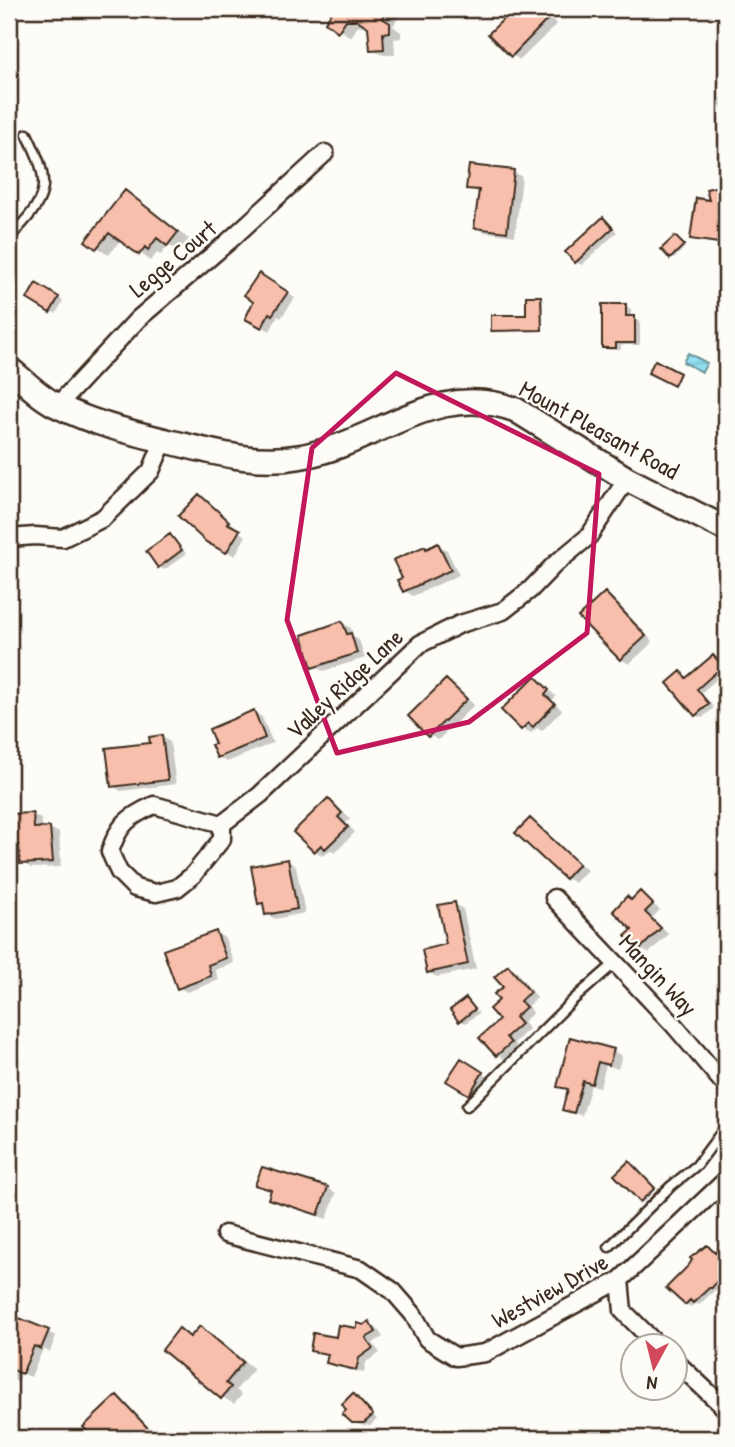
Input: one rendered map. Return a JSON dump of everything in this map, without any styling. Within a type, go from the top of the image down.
[{"type":"street","name":"Legge Court","points":[[57,406],[138,319],[326,153]]},
{"type":"street","name":"Mount Pleasant Road","points":[[9,369],[57,406],[100,425],[241,459],[298,457],[358,440],[428,407],[467,400],[500,404],[516,410],[627,479],[726,529]]},
{"type":"street","points":[[9,538],[63,538],[103,517],[151,471],[164,440]]},
{"type":"street","name":"Valley Ridge Lane","points":[[222,824],[260,795],[420,643],[460,624],[503,611],[530,590],[554,565],[589,536],[627,479]]},
{"type":"street","points":[[154,805],[222,824],[222,839],[193,875],[177,888],[156,892],[135,888],[120,872],[110,852],[116,832],[133,814],[154,805]]},
{"type":"street","name":"Mangin Way","points":[[554,898],[673,1024],[726,1086]]},
{"type":"street","name":"Westview Drive","points":[[225,1234],[361,1269],[393,1291],[413,1314],[427,1339],[457,1357],[485,1353],[620,1280],[726,1180]]},
{"type":"street","points":[[620,1280],[623,1311],[644,1332]]},
{"type":"street","points":[[690,1375],[726,1409]]},
{"type":"lane","points":[[9,238],[38,205],[44,183],[39,158],[27,134]]},
{"type":"lane","points":[[467,1106],[573,1000],[615,963]]},
{"type":"lane","points":[[609,1247],[671,1186],[697,1165],[726,1126]]},
{"type":"highlighted area","points":[[396,373],[599,474],[587,633],[469,722],[337,753],[287,620],[312,448]]},
{"type":"water","points":[[688,353],[707,363],[702,372],[683,362]]},
{"type":"building","points":[[334,9],[388,9],[382,18],[390,23],[390,32],[383,33],[384,49],[370,50],[368,27],[357,20],[346,20],[338,32],[325,22]]},
{"type":"building","points":[[514,9],[539,9],[549,18],[511,57],[488,34]]},
{"type":"building","points":[[469,165],[514,170],[507,232],[474,228],[479,190],[466,189]]},
{"type":"building","points":[[724,185],[718,226],[726,228],[726,244],[690,239],[696,198],[709,200],[706,189]]},
{"type":"building","points":[[125,190],[178,232],[167,246],[157,238],[148,250],[145,247],[139,255],[109,233],[96,249],[85,241]]},
{"type":"building","points":[[603,217],[613,228],[575,263],[565,252]]},
{"type":"building","points":[[675,236],[684,245],[670,259],[661,249]]},
{"type":"building","points":[[259,273],[288,292],[272,315],[269,313],[262,328],[245,319],[253,302],[244,295]]},
{"type":"building","points":[[36,283],[59,297],[50,313],[27,299]]},
{"type":"building","points":[[526,296],[541,296],[542,330],[491,331],[491,315],[526,315]]},
{"type":"building","points":[[602,304],[626,304],[626,316],[635,316],[635,343],[616,343],[616,348],[602,348]]},
{"type":"building","points":[[655,360],[680,373],[674,386],[648,373]]},
{"type":"building","points":[[199,494],[229,521],[227,523],[240,530],[226,553],[206,542],[178,516]]},
{"type":"building","points":[[170,534],[182,550],[158,568],[146,551]]},
{"type":"building","points":[[438,543],[451,570],[403,592],[397,580],[402,578],[393,560]]},
{"type":"building","points":[[605,592],[646,636],[620,660],[578,617]]},
{"type":"building","points":[[342,621],[347,634],[351,633],[357,653],[312,668],[302,635]]},
{"type":"building","points":[[713,655],[723,666],[697,689],[709,704],[695,716],[667,683],[681,671],[686,678]]},
{"type":"building","points":[[535,676],[549,690],[545,695],[555,704],[533,727],[528,723],[521,730],[501,710]]},
{"type":"building","points":[[446,679],[467,699],[428,737],[408,716]]},
{"type":"building","points":[[254,710],[265,738],[217,758],[211,745],[215,744],[209,729]]},
{"type":"building","points":[[162,735],[168,780],[111,787],[106,748],[150,743],[149,737]]},
{"type":"building","points":[[328,798],[342,813],[338,817],[348,827],[325,849],[321,845],[314,852],[293,832]]},
{"type":"building","points":[[33,813],[34,828],[50,827],[53,862],[20,864],[19,845],[11,846],[9,814]]},
{"type":"building","points":[[530,818],[579,864],[565,879],[515,833]]},
{"type":"building","points":[[288,859],[297,909],[265,915],[263,903],[258,904],[251,866]]},
{"type":"building","points":[[640,891],[653,904],[645,912],[661,928],[639,950],[625,936],[632,930],[613,911],[627,896],[631,900]]},
{"type":"building","points":[[455,902],[468,964],[427,973],[422,950],[446,944],[438,905]]},
{"type":"building","points":[[216,931],[226,958],[208,965],[211,976],[177,989],[163,950]]},
{"type":"building","points":[[508,965],[530,992],[520,1001],[526,1007],[515,1017],[521,1024],[506,1037],[511,1043],[496,1056],[479,1038],[499,1020],[489,1009],[499,1000],[494,994],[503,987],[494,977]]},
{"type":"building","points":[[466,998],[475,1009],[459,1022],[450,1010]]},
{"type":"building","points":[[570,1037],[614,1049],[609,1065],[598,1062],[592,1084],[583,1081],[574,1113],[562,1110],[568,1089],[557,1087]]},
{"type":"building","points":[[461,1058],[483,1072],[469,1095],[446,1081]]},
{"type":"building","points":[[629,1161],[655,1188],[640,1202],[614,1175]]},
{"type":"building","points":[[262,1167],[328,1187],[318,1215],[268,1199],[271,1190],[255,1185]]},
{"type":"building","points":[[707,1245],[715,1253],[718,1250],[726,1259],[726,1265],[712,1288],[693,1303],[690,1300],[685,1305],[666,1288],[689,1265],[692,1260],[690,1258]]},
{"type":"building","points":[[19,1318],[49,1330],[41,1349],[34,1346],[22,1374],[9,1368],[9,1326],[15,1329]]},
{"type":"building","points":[[369,1321],[376,1332],[366,1338],[373,1348],[359,1358],[356,1370],[326,1363],[328,1354],[310,1351],[313,1333],[336,1337],[338,1325],[357,1328],[357,1323],[364,1325]]},
{"type":"building","points":[[200,1326],[243,1362],[226,1383],[231,1387],[221,1399],[162,1350],[179,1328],[190,1337]]},
{"type":"building","points":[[353,1393],[373,1415],[364,1423],[352,1423],[342,1414],[346,1410],[342,1404]]},
{"type":"building","points":[[117,1395],[157,1438],[94,1438],[83,1427]]}]
